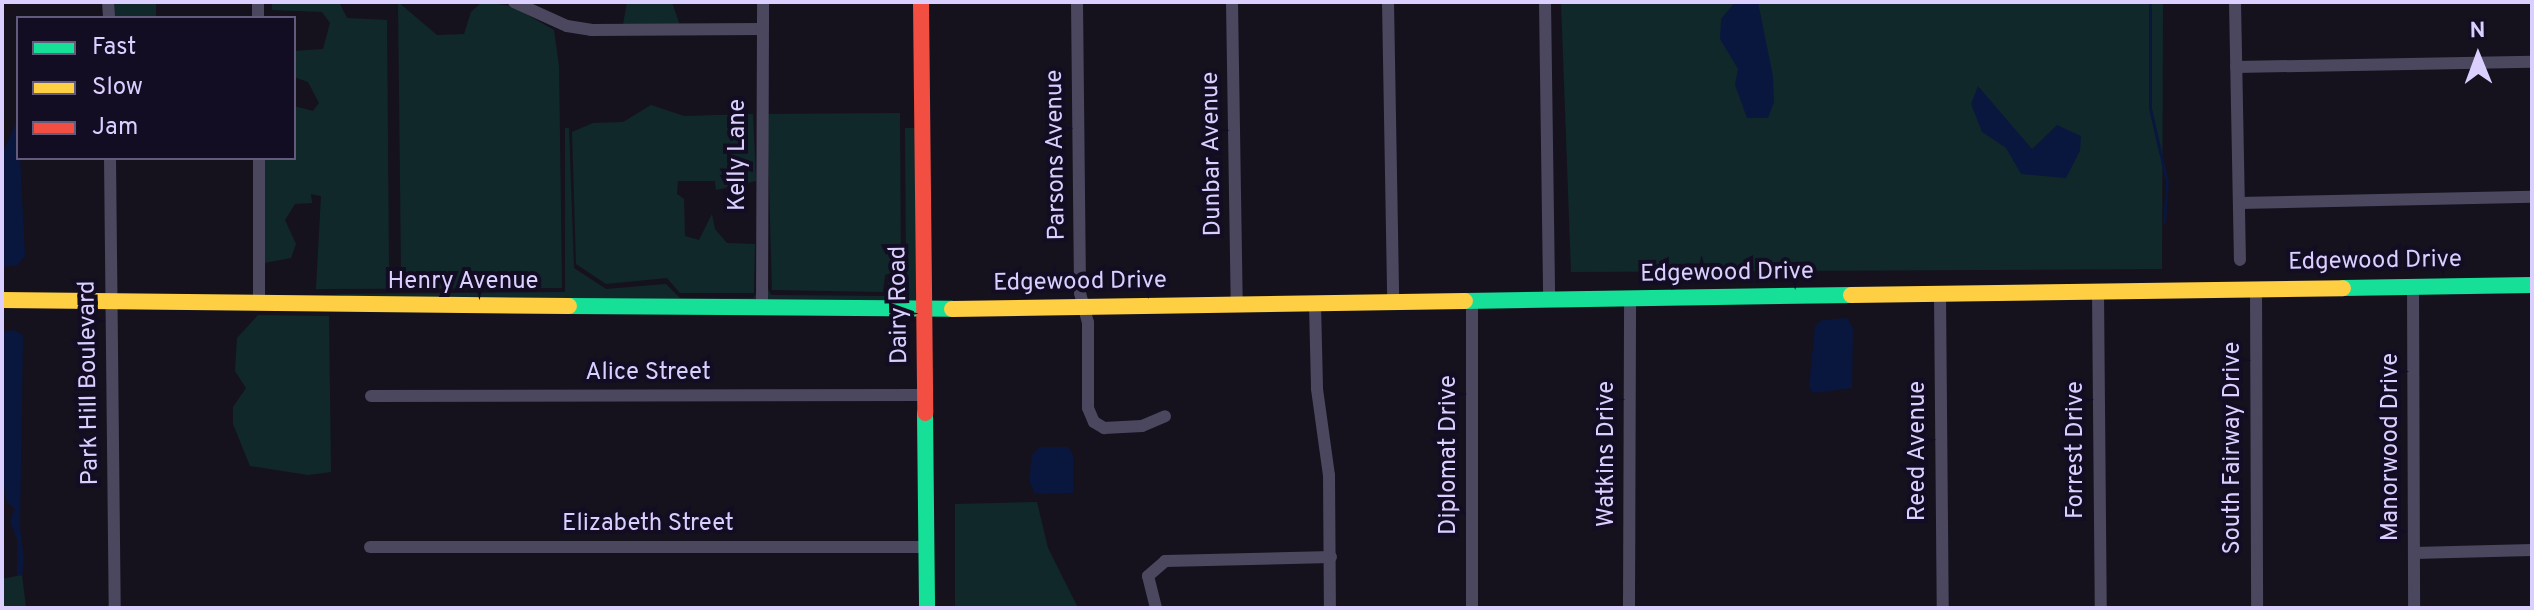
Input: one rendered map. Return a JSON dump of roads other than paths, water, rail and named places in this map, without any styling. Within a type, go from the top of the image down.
[{"type":"street","points":[[514,2],[567,26],[591,30],[761,29]]},
{"type":"street","name":"Kelly Lane","points":[[762,308],[763,2]]},
{"type":"street","name":"Dairy Road","points":[[921,2],[927,608]]},
{"type":"street","name":"Parsons Avenue","points":[[1077,2],[1088,408],[1094,422],[1118,429],[1165,416]]},
{"type":"street","name":"Dunbar Avenue","points":[[1232,2],[1237,306]]},
{"type":"street","points":[[1388,2],[1393,303]]},
{"type":"street","points":[[1545,2],[1549,301]]},
{"type":"street","points":[[2235,2],[2240,260]]},
{"type":"street","points":[[2236,67],[2532,62]]},
{"type":"street","name":"Park Hill Boulevard","points":[[110,160],[115,608]]},
{"type":"street","points":[[259,160],[259,300]]},
{"type":"street","points":[[2239,203],[2532,197]]},
{"type":"street","name":"Edgewood Drive","points":[[924,309],[2532,285]]},
{"type":"street","name":"Manorwood Drive","points":[[2413,286],[2414,608]]},
{"type":"street","name":"South Fairway Drive","points":[[2256,288],[2257,608]]},
{"type":"street","name":"Forrest Drive","points":[[2098,292],[2101,608]]},
{"type":"street","name":"Reed Avenue","points":[[1940,294],[1943,608]]},
{"type":"street","name":"Henry Avenue","points":[[2,300],[340,300],[381,307],[924,309]]},
{"type":"street","name":"Watkins Drive","points":[[1629,608],[1630,300]]},
{"type":"street","name":"Diplomat Drive","points":[[1472,303],[1472,608]]},
{"type":"street","points":[[1315,305],[1331,557],[1330,608]]},
{"type":"street","name":"Alice Street","points":[[371,396],[924,395]]},
{"type":"street","name":"Elizabeth Street","points":[[370,547],[926,547]]},
{"type":"street","points":[[2414,553],[2532,550]]},
{"type":"street","points":[[1156,608],[1149,591],[1149,570],[1165,561],[1331,557]]},
{"type":"water","points":[[1735,2],[1758,2],[1773,76],[1774,102],[1768,118],[1747,118],[1735,85],[1738,69],[1720,39],[1721,19]]},
{"type":"water","points":[[1978,86],[2032,149],[2057,125],[2081,136],[2080,151],[2066,178],[2021,174],[2006,148],[1982,132],[1971,104]]},
{"type":"water","points":[[16,123],[16,160],[20,160],[25,256],[18,265],[2,267],[2,155]]},
{"type":"water","points":[[1847,318],[1853,328],[1852,388],[1813,393],[1809,387],[1815,326],[1822,320]]},
{"type":"water","points":[[14,330],[23,335],[20,527],[24,560],[22,575],[17,576],[17,539],[10,521],[15,509],[6,501],[2,471],[2,332]]},
{"type":"water","points":[[1040,447],[1068,447],[1073,455],[1073,493],[1035,494],[1029,480],[1032,455]]},
{"type":"waterway","points":[[2150,2],[2150,108],[2167,182],[2164,222]]}]
